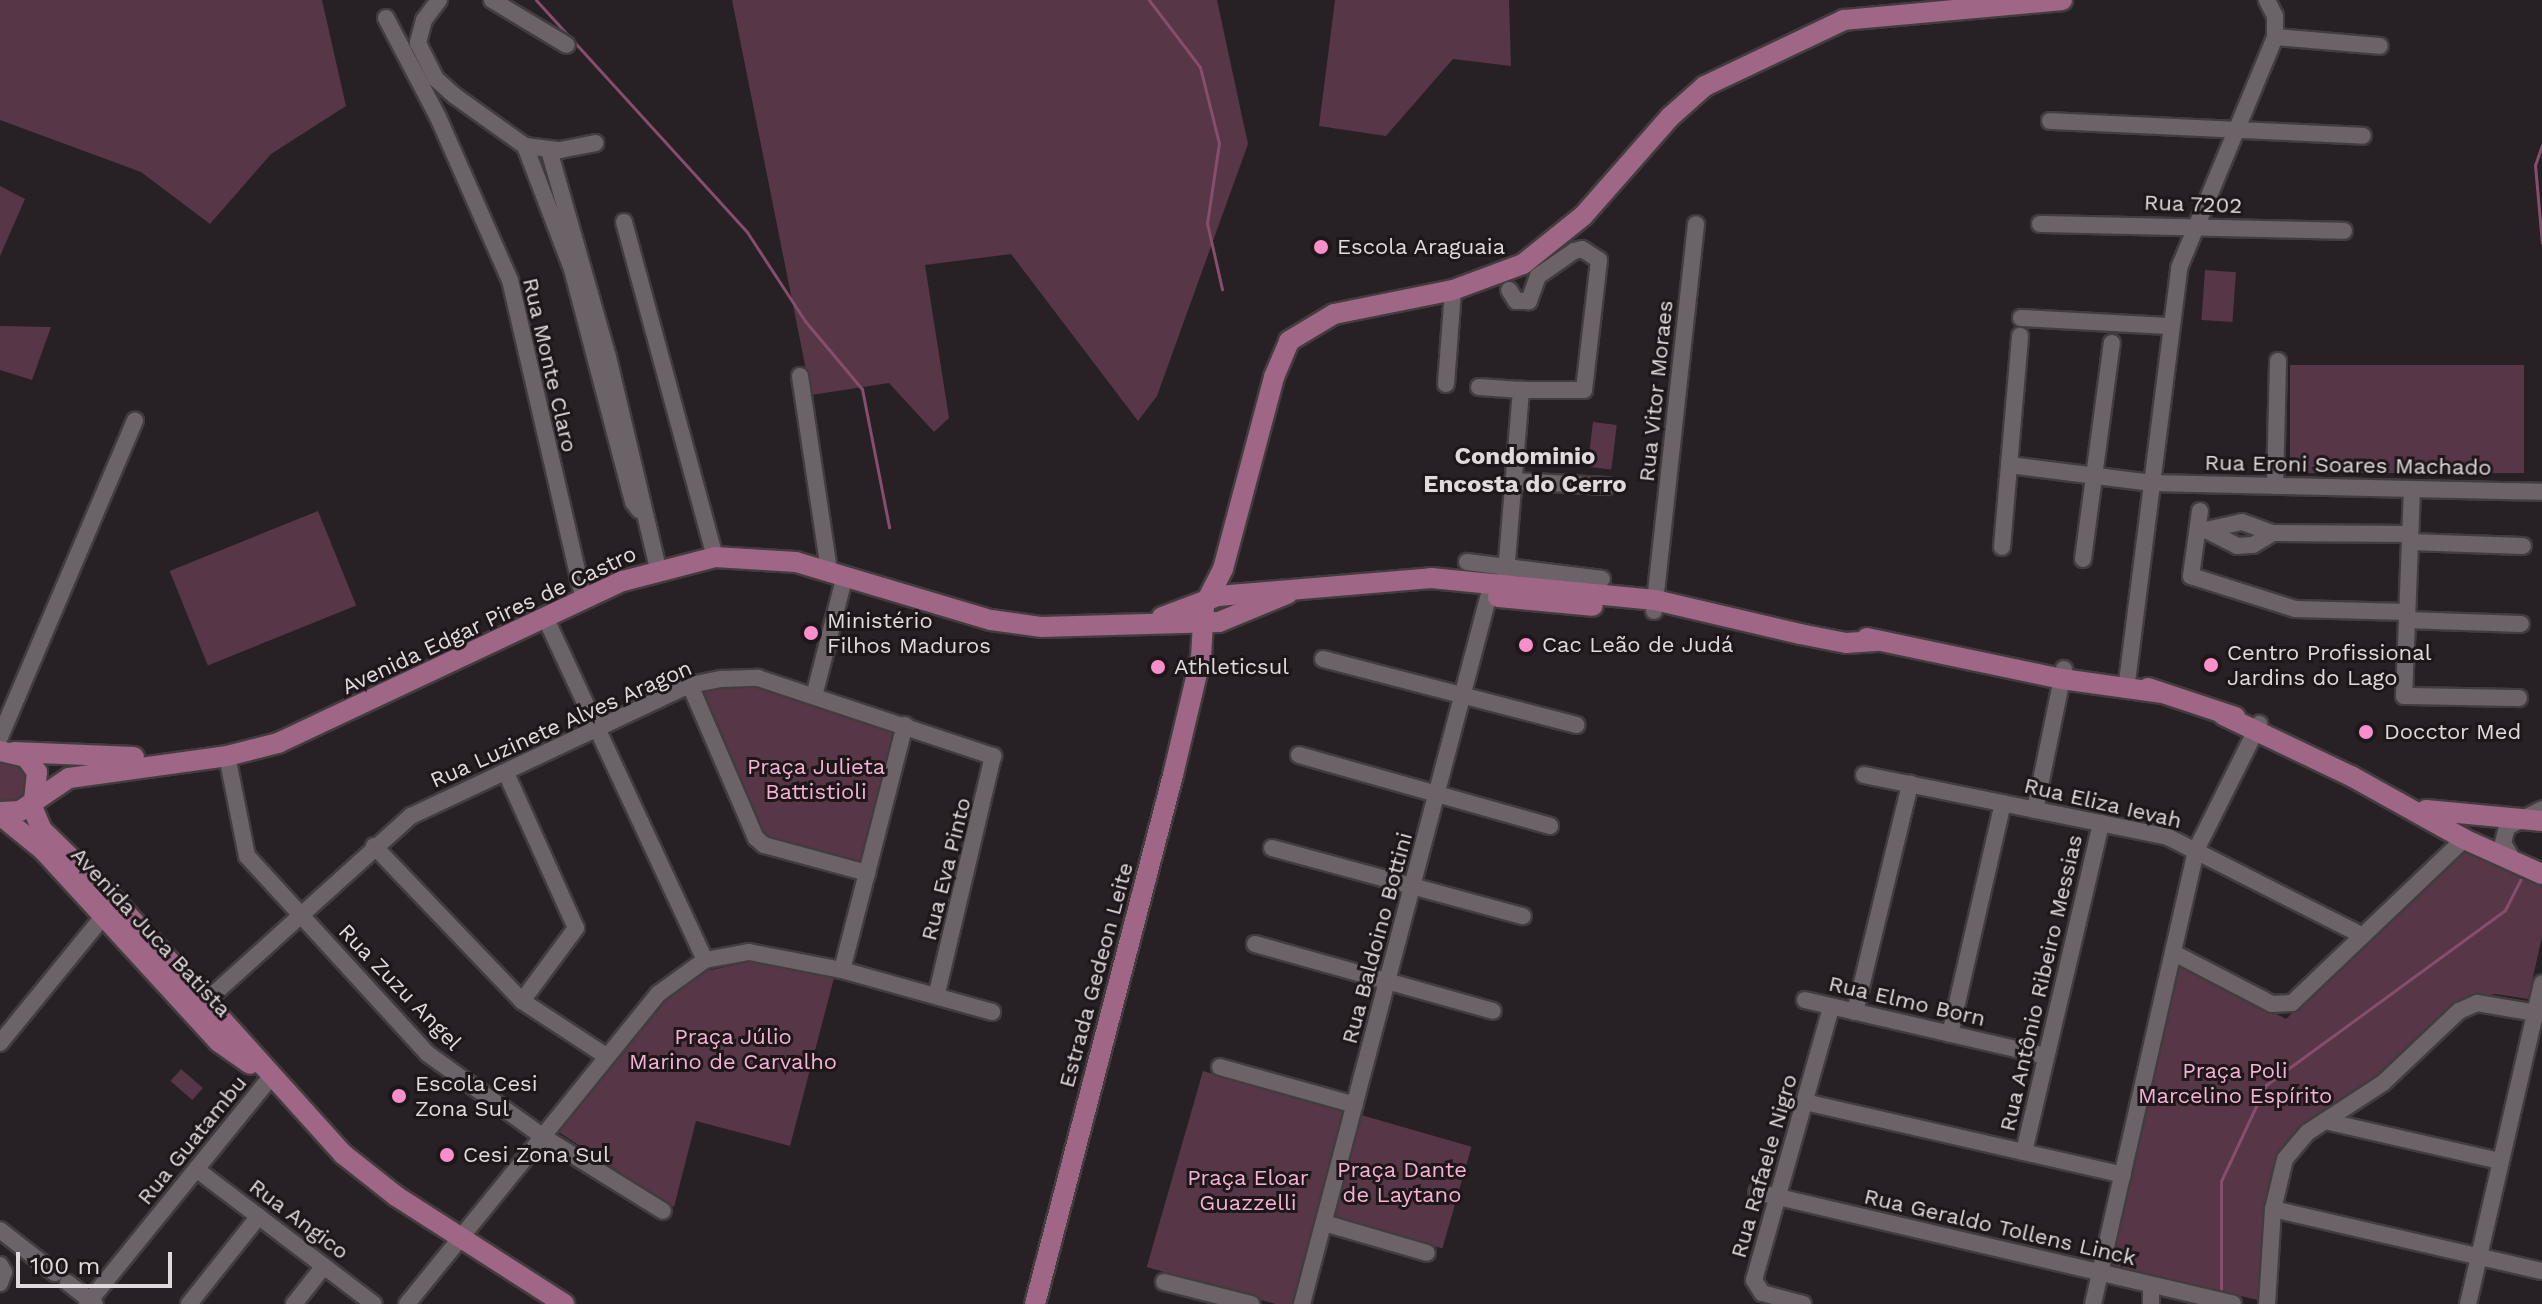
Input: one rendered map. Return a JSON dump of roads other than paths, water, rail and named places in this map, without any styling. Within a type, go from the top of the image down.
[{"type":"main road","name":"Estrada Gedeon Leite","points":[[1035,1304],[1201,657],[1208,599],[1223,569],[1274,377],[1289,341],[1334,314],[1453,290],[1502,275],[1542,252],[1583,216],[1670,117],[1705,86],[1844,20],[2062,0]]},
{"type":"main road","name":"Avenida Edgar Pires de Castro","points":[[0,813],[20,811],[69,778],[227,756],[278,743],[658,569],[715,557],[796,562],[991,620],[1041,627],[1229,620],[1287,594]]},
{"type":"main road","name":"Estrada Gedeon Leite","points":[[1201,657],[1229,620],[1230,595],[1223,569]]},
{"type":"main road","name":"Avenida Edgar Pires de Castro","points":[[1151,622],[1208,599],[1230,595],[1287,594],[1403,582],[1498,583],[1800,628],[1846,643],[1876,641],[2127,685],[2161,693],[2257,729],[2410,807],[2464,839],[2542,874]]},
{"type":"main road","name":"Avenida Edgar Pires de Castro","points":[[3,747],[182,760]]},
{"type":"main road","name":"Avenida Juca Batista","points":[[3,747],[26,757],[37,772],[35,799],[42,830],[109,910],[226,1036],[343,1154],[461,1237],[564,1304]]},
{"type":"main road","name":"Avenida Edgar Pires de Castro","points":[[2410,807],[2456,816],[2542,821]]},
{"type":"main road","name":"Avenida Juca Batista","points":[[0,813],[206,1001],[226,1036]]},
{"type":"street","points":[[439,0],[424,20],[418,43],[436,79],[525,146],[549,150],[595,143]]},
{"type":"street","points":[[492,0],[567,45]]},
{"type":"street","points":[[2127,685],[2169,326],[2193,227],[2238,130],[2275,37],[2275,16],[2267,0]]},
{"type":"street","points":[[2275,16],[2285,0]]},
{"type":"street","name":"Rua Monte Claro","points":[[386,18],[438,117],[510,280],[584,601]]},
{"type":"street","points":[[2275,37],[2380,46]]},
{"type":"street","points":[[2050,121],[2363,136]]},
{"type":"street","points":[[525,146],[572,269],[638,475],[643,514],[658,569]]},
{"type":"street","points":[[549,150],[601,358]]},
{"type":"street","points":[[624,222],[715,557]]},
{"type":"street","name":"Rua Vitor Moraes","points":[[1655,605],[1696,224]]},
{"type":"street","name":"Rua 7202","points":[[2040,224],[2344,231]]},
{"type":"street","points":[[1479,387],[1584,390],[1599,260],[1582,249],[1574,251],[1538,276],[1529,301],[1516,301],[1509,290]]},
{"type":"street","points":[[1446,384],[1453,290]]},
{"type":"street","points":[[2021,318],[2169,326]]},
{"type":"street","points":[[2002,547],[2020,336]]},
{"type":"street","points":[[2083,559],[2112,343]]},
{"type":"street","points":[[2275,486],[2278,361]]},
{"type":"street","points":[[800,376],[837,573],[814,696]]},
{"type":"street","name":"Rua Baldoino Bottini","points":[[1302,1304],[1464,698],[1498,583],[1521,390]]},
{"type":"street","points":[[3,747],[135,421]]},
{"type":"street","name":"Rua Eroni Soares Machado","points":[[2009,465],[2152,483],[2542,492]]},
{"type":"street","points":[[1512,481],[1607,486]]},
{"type":"street","points":[[2412,489],[2404,696],[2519,698]]},
{"type":"street","points":[[2200,511],[2204,532],[2191,576],[2295,609],[2521,624]]},
{"type":"street","points":[[2204,532],[2242,522],[2273,533],[2523,546]]},
{"type":"street","points":[[2204,532],[2237,546],[2253,545],[2273,533]]},
{"type":"street","points":[[1467,562],[1498,583],[1602,579]]},
{"type":"street","points":[[546,619],[705,960]]},
{"type":"street","points":[[1323,659],[1577,725]]},
{"type":"street","points":[[2035,810],[2063,674]]},
{"type":"street","name":"Rua Luzinete Alves Aragon","points":[[206,1001],[374,846],[411,816],[690,685],[758,678],[993,756]]},
{"type":"street","points":[[690,685],[756,838],[764,845],[867,873]]},
{"type":"street","points":[[842,970],[905,725]]},
{"type":"street","points":[[2093,1304],[2197,848],[2257,729]]},
{"type":"street","points":[[1299,755],[1550,826]]},
{"type":"street","name":"Rua Zuzu Angel","points":[[227,756],[247,856],[428,1054],[542,1136],[663,1211]]},
{"type":"street","name":"Rua Eva Pinto","points":[[937,993],[993,756]]},
{"type":"street","points":[[506,773],[576,928],[522,1001]]},
{"type":"street","name":"Rua Eliza Ievah","points":[[1864,775],[2101,823],[2197,848],[2361,935]]},
{"type":"street","points":[[1855,1012],[1910,784]]},
{"type":"street","points":[[1950,1034],[2003,803]]},
{"type":"street","points":[[2516,863],[2503,843],[2507,827],[2518,818],[2542,809]]},
{"type":"street","name":"Rua Antônio Ribeiro Messias","points":[[2024,1152],[2101,823]]},
{"type":"street","points":[[2174,953],[2283,1006],[2464,839]]},
{"type":"street","points":[[374,846],[522,1001],[606,1056]]},
{"type":"street","points":[[1272,848],[1523,916]]},
{"type":"street","points":[[0,1043],[109,910]]},
{"type":"street","points":[[1255,944],[1493,1011]]},
{"type":"street","points":[[407,1304],[658,994],[705,960],[749,952],[937,993],[992,1012]]},
{"type":"street","points":[[2468,1304],[2500,1161],[2539,1012],[2542,983]]},
{"type":"street","name":"Rua Elmo Born","points":[[1805,1000],[2046,1056]]},
{"type":"street","points":[[2267,1304],[2273,1209],[2285,1159],[2325,1121],[2383,1083],[2459,1011],[2477,1003],[2539,1012]]},
{"type":"street","name":"Rua Rafaele Nigro","points":[[1803,1304],[1755,1289],[1776,1197],[1831,1007]]},
{"type":"street","points":[[1220,1067],[1355,1105]]},
{"type":"street","name":"Rua Guatambu","points":[[91,1303],[270,1078]]},
{"type":"street","points":[[1805,1102],[2123,1175]]},
{"type":"street","points":[[2325,1121],[2500,1161]]},
{"type":"street","name":"Rua Angico","points":[[196,1169],[374,1304]]},
{"type":"street","name":"Rua Geraldo Tollens Linck","points":[[1757,1192],[2233,1304]]},
{"type":"street","points":[[2273,1209],[2542,1271]]},
{"type":"street","points":[[189,1304],[259,1216]]},
{"type":"street","points":[[1324,1223],[1427,1253]]},
{"type":"street","points":[[0,1230],[91,1303]]},
{"type":"street","points":[[0,1265],[4,1272],[0,1283]]},
{"type":"street","points":[[294,1304],[324,1266]]},
{"type":"street","points":[[1164,1282],[1251,1304]]},
{"type":"street","points":[[2151,1285],[2151,1304]]},
{"type":"waterway","points":[[536,0],[747,232],[805,321],[862,389],[889,527]]},
{"type":"waterway","points":[[1149,0],[1200,67],[1219,143],[1207,223],[1222,289]]},
{"type":"waterway","points":[[2542,145],[2535,165],[2542,243]]},
{"type":"waterway","points":[[2221,1293],[2221,1181],[2266,1085],[2505,910],[2520,880]]},
{"type":"place","name":"Escola Araguaia","points":[[1321,247]]},
{"type":"place","name":"Ministério Filhos Maduros","points":[[811,633]]},
{"type":"place","name":"Cac Leão de Judá","points":[[1526,645]]},
{"type":"place","name":"Centro Profissional Jardins do Lago","points":[[2211,665]]},
{"type":"place","name":"Athleticsul","points":[[1158,667]]},
{"type":"place","name":"Docctor Med","points":[[2366,732]]},
{"type":"place","name":"Escola Cesi Zona Sul","points":[[399,1096]]},
{"type":"place","name":"Cesi Zona Sul","points":[[447,1155]]},
{"type":"district","name":"Condominio Encosta do Cerro","points":[[1525,471]]},
{"type":"park label","name":"Praça Julieta Battistioli","points":[[816,778]]},
{"type":"park label","name":"Praça Júlio Marino de Carvalho","points":[[733,1048]]},
{"type":"park label","name":"Praça Poli Marcelino Espírito","points":[[2235,1082]]},
{"type":"park label","name":"Praça Dante de Laytano","points":[[1402,1182]]},
{"type":"park label","name":"Praça Eloar Guazzelli","points":[[1248,1190]]}]
